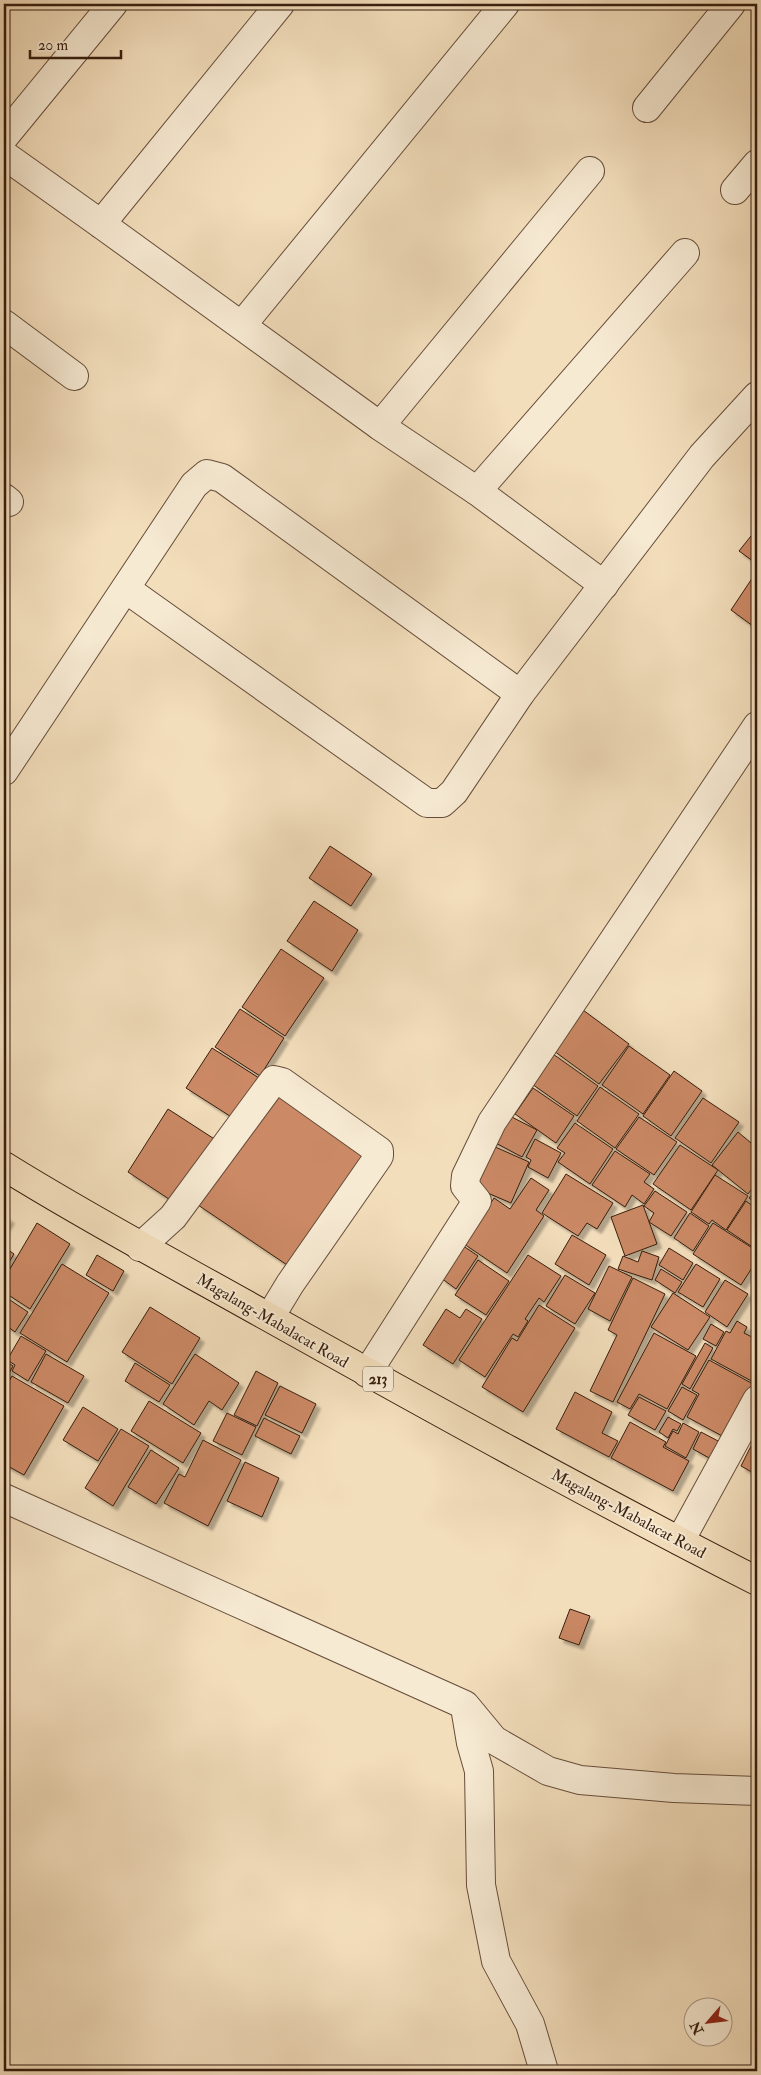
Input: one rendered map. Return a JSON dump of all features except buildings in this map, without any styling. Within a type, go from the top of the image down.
[{"type":"main road","name":"Magalang-Mabalacat Road","points":[[4,1166],[140,1247],[270,1317],[367,1373],[757,1581]]},
{"type":"street","points":[[4,137],[113,4]]},
{"type":"street","points":[[101,224],[280,4]]},
{"type":"street","points":[[242,325],[505,4]]},
{"type":"street","points":[[647,108],[731,4]]},
{"type":"street","points":[[4,155],[380,426],[477,491],[604,585]]},
{"type":"street","points":[[735,190],[757,164]]},
{"type":"street","points":[[380,426],[590,171]]},
{"type":"street","points":[[477,491],[684,252]]},
{"type":"street","points":[[4,324],[74,376]]},
{"type":"street","points":[[126,589],[427,803],[442,803],[454,792],[520,694],[702,456],[757,396]]},
{"type":"street","points":[[4,771],[194,486],[208,474],[222,478],[520,694]]},
{"type":"street","points":[[367,1373],[477,1201],[466,1186],[466,1176],[492,1122],[757,726]]},
{"type":"street","points":[[140,1247],[172,1217],[274,1080],[282,1082],[379,1151],[379,1156],[290,1284],[270,1317]]},
{"type":"street","points":[[680,1541],[757,1400]]},
{"type":"street","points":[[4,1498],[465,1705],[494,1740],[548,1771],[580,1780],[674,1788],[757,1791]]},
{"type":"street","points":[[465,1705],[471,1742],[479,1771],[481,1885],[496,1960],[530,2024],[544,2071]]}]
